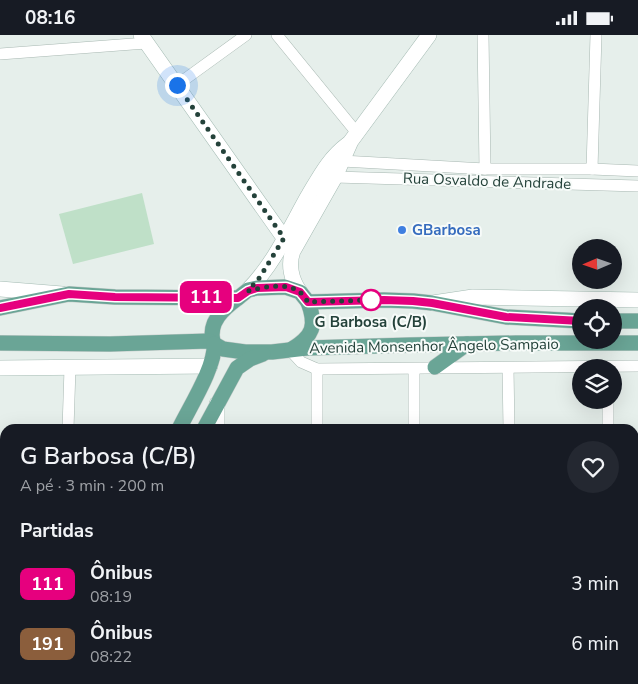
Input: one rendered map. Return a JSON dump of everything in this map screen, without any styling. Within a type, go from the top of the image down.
[{"type":"main road","name":"Avenida Monsenhor Ângelo Sampaio","points":[[0,308],[69,294],[115,297],[243,294],[265,287],[286,287],[304,297],[432,303],[506,317],[572,321]]},
{"type":"main road","points":[[181,424],[214,355],[212,329],[215,321],[222,312],[243,294]]},
{"type":"main road","points":[[290,350],[305,341],[310,335],[312,317],[304,297]]},
{"type":"main road","points":[[622,321],[638,321]]},
{"type":"main road","name":"Avenida Monsenhor Ângelo Sampaio","points":[[0,343],[110,344],[209,341],[219,348],[232,352],[467,344],[638,343]]},
{"type":"main road","points":[[435,367],[467,344]]},
{"type":"main road","points":[[207,424],[237,368],[250,359],[272,352]]},
{"type":"street","points":[[177,85],[246,35]]},
{"type":"street","points":[[277,35],[354,137]]},
{"type":"street","points":[[483,35],[485,169]]},
{"type":"street","points":[[592,169],[596,35]]},
{"type":"street","points":[[304,297],[294,282],[290,258],[335,177],[354,137],[428,36]]},
{"type":"street","points":[[0,54],[143,39],[284,238]]},
{"type":"street","points":[[243,294],[260,277],[323,169],[334,154],[354,137]]},
{"type":"street","name":"Rua Osvaldo de Andrade","points":[[342,161],[485,169],[638,171]]},
{"type":"street","name":"Rua Osvaldo de Andrade","points":[[335,177],[638,186]]},
{"type":"street","name":"Avenida Monsenhor Ângelo Sampaio","points":[[0,289],[69,294]]},
{"type":"street","points":[[432,303],[473,297],[638,300]]},
{"type":"street","name":"Avenida Monsenhor Ângelo Sampaio","points":[[290,350],[301,362],[317,369],[572,367]]},
{"type":"street","points":[[0,368],[210,366]]},
{"type":"street","name":"Avenida Monsenhor Ângelo Sampaio","points":[[622,367],[638,366]]},
{"type":"street","points":[[68,424],[70,368]]},
{"type":"street","points":[[508,368],[509,424]]},
{"type":"street","points":[[317,369],[317,424]]},
{"type":"street","points":[[414,369],[414,424]]},
{"type":"street","points":[[217,404],[217,424]]},
{"type":"street","points":[[608,409],[608,424]]},
{"type":"green space","points":[[142,193],[154,244],[73,264],[59,214]]},
{"type":"bus line","name":"111","points":[[0,308],[69,294],[115,297],[238,298],[248,291],[257,288],[286,287],[300,292],[308,302],[413,301],[506,317],[572,321]]},
{"type":"place","name":"GBarbosa","points":[[402,230]]},
{"type":"place","name":"G Barbosa (C/B)","points":[[371,300]]},
{"type":"route","points":[[177,85],[284,238],[260,277],[248,291],[265,287],[286,287],[300,292],[308,302],[371,300]]}]
